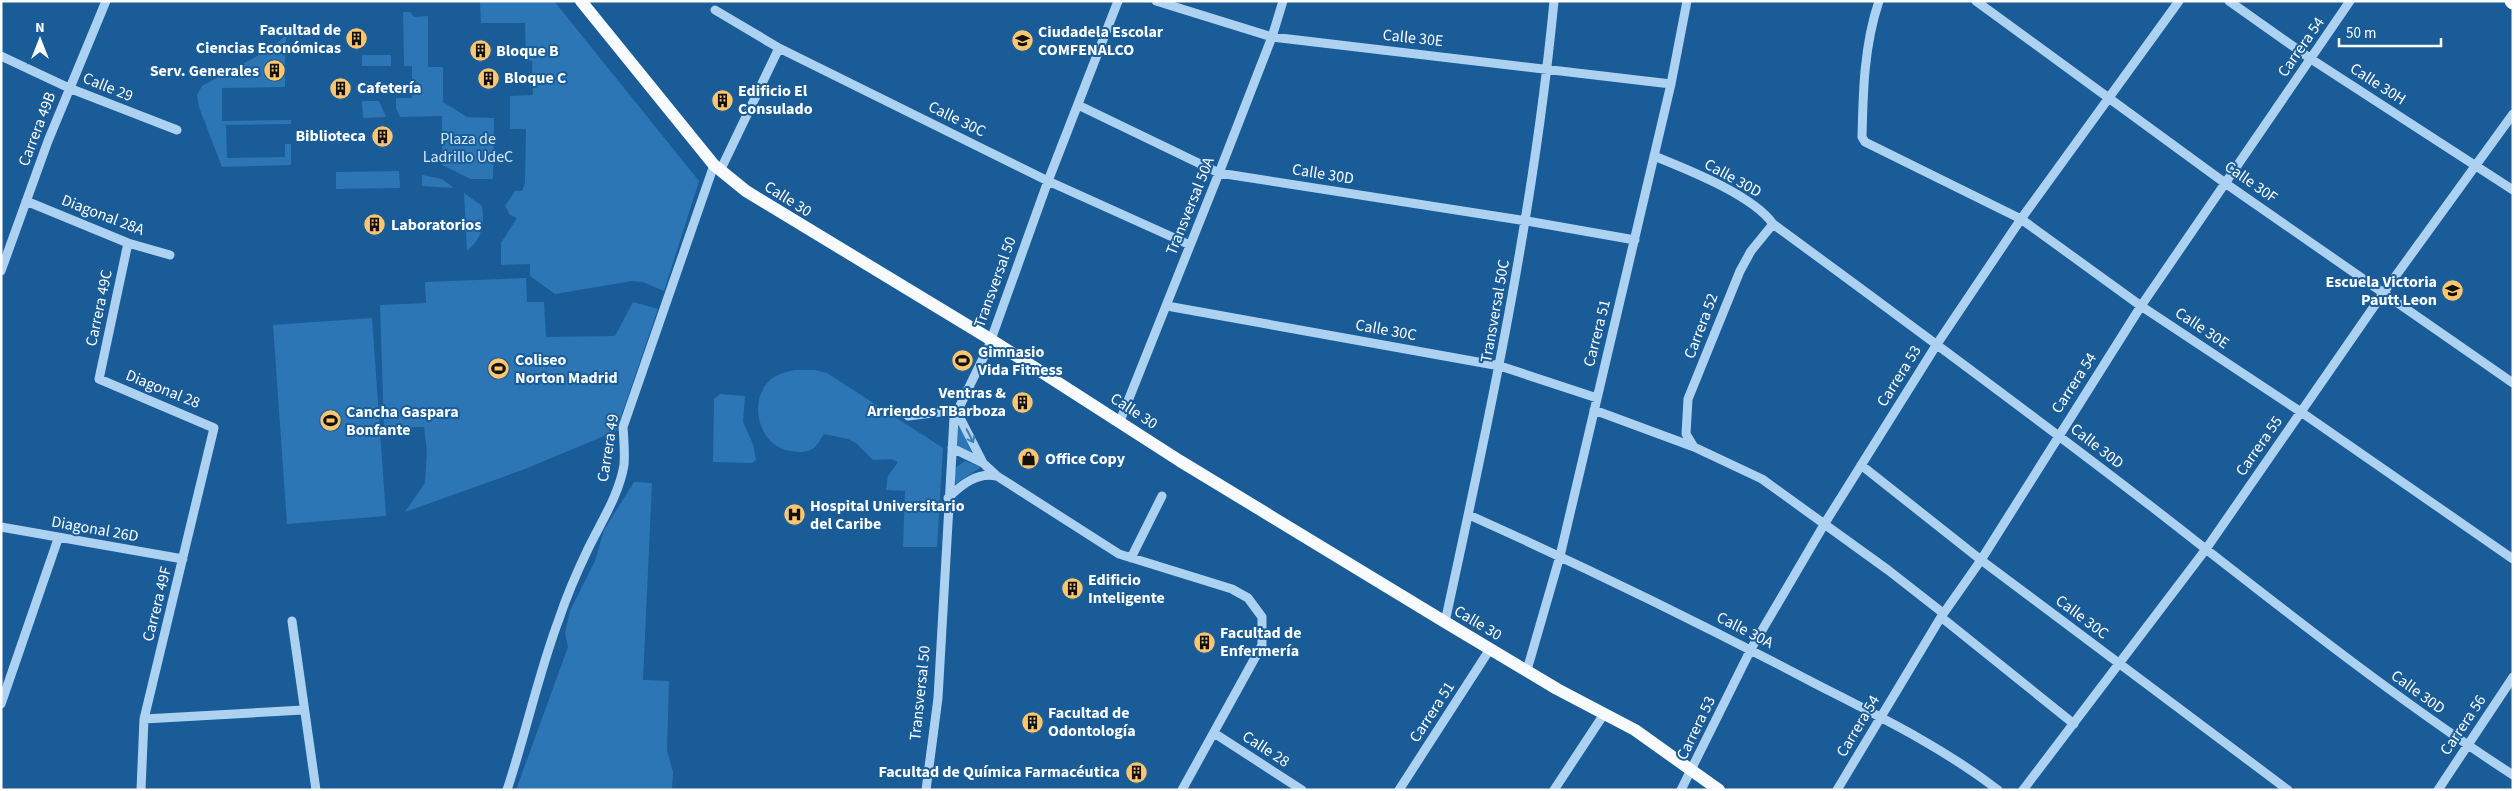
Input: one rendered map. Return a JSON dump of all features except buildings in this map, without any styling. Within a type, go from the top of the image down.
[{"type":"main road","name":"Calle 30","points":[[580,1],[717,168],[746,191],[822,239],[990,339],[1180,460],[1445,622],[1647,738],[1719,790]]},
{"type":"street","name":"Carrera 49B","points":[[1,270],[69,88],[106,1]]},
{"type":"street","name":"Transversal 50","points":[[926,790],[938,698],[948,498],[956,410],[988,348],[1048,181],[1118,1]]},
{"type":"street","name":"Calle 30E","points":[[1156,1],[1272,37],[1671,84]]},
{"type":"street","name":"Transversal 50A","points":[[1120,421],[1272,37],[1283,1]]},
{"type":"street","name":"Transversal 50C","points":[[1445,622],[1500,366],[1527,220],[1554,1]]},
{"type":"street","name":"Carrera 51","points":[[1527,670],[1560,556],[1671,84],[1687,1]]},
{"type":"street","name":"Calle 30E","points":[[1879,1],[1872,25],[1863,90],[1862,137],[1865,142],[2022,219],[2141,306],[2301,412],[2513,558]]},
{"type":"street","name":"Calle 30F","points":[[1976,1],[2225,183],[2513,383]]},
{"type":"street","name":"Carrera 53","points":[[1681,790],[1751,649],[1825,523],[1937,344],[2022,219],[2179,1]]},
{"type":"street","name":"Calle 30H","points":[[2229,1],[2311,59],[2513,190]]},
{"type":"street","name":"Carrera 54","points":[[1837,790],[1942,615],[1980,560],[2141,306],[2350,1]]},
{"type":"street","name":"Calle 30C","points":[[715,10],[779,48],[1048,181],[1190,245]]},
{"type":"street","name":"Carrera 49","points":[[507,790],[519,753],[532,698],[570,587],[614,497],[621,478],[624,452],[623,427],[717,168],[779,48]]},
{"type":"street","name":"Calle 29","points":[[1,56],[69,88],[177,130]]},
{"type":"street","name":"Calle 30D","points":[[1078,105],[1219,173],[1527,220],[1635,240]]},
{"type":"street","name":"Carrera 55","points":[[2023,790],[2206,549],[2384,292],[2513,114]]},
{"type":"street","name":"Calle 30D","points":[[1654,156],[1725,189],[1756,207],[1770,220],[2058,435],[2368,674],[2467,745],[2513,775]]},
{"type":"street","name":"Diagonal 28A","points":[[26,201],[128,243],[170,255]]},
{"type":"street","name":"Carrera 52","points":[[1694,447],[1686,434],[1688,399],[1740,271],[1770,220]]},
{"type":"street","name":"Carrera 49C","points":[[99,379],[128,243]]},
{"type":"street","name":"Calle 30C","points":[[1167,306],[1500,366],[1597,398]]},
{"type":"street","name":"Diagonal 28","points":[[99,379],[214,428]]},
{"type":"street","points":[[908,416],[956,410],[983,463]]},
{"type":"street","points":[[1594,410],[1694,447],[1762,479],[1825,523],[1942,615],[2074,724]]},
{"type":"street","name":"Carrera 49F","points":[[141,790],[144,719],[214,428]]},
{"type":"street","points":[[952,448],[983,463],[997,476],[1108,548],[1131,558],[1232,589],[1248,598],[1258,609],[1263,625],[1262,645],[1182,790]]},
{"type":"street","name":"Calle 30C","points":[[1861,465],[1980,560],[2288,790]]},
{"type":"street","points":[[948,498],[966,483],[977,478],[988,474],[997,476]]},
{"type":"street","points":[[1131,558],[1162,496]]},
{"type":"street","name":"Calle 30A","points":[[1469,515],[1560,556],[1751,649],[1934,747],[1998,790]]},
{"type":"street","name":"Diagonal 26D","points":[[1,527],[183,559]]},
{"type":"street","points":[[1,704],[58,538]]},
{"type":"street","points":[[292,622],[316,790]]},
{"type":"street","name":"Carrera 51","points":[[1399,790],[1490,649]]},
{"type":"street","name":"Carrera 56","points":[[2438,790],[2513,676]]},
{"type":"street","points":[[144,719],[304,710]]},
{"type":"street","points":[[1554,790],[1604,714]]},
{"type":"street","name":"Calle 28","points":[[1214,733],[1302,790]]},
{"type":"green space","points":[[480,1],[554,1],[699,181],[664,291],[643,282],[632,281],[555,294],[530,276],[530,264],[501,265],[501,243],[517,218],[510,215],[505,206],[515,191],[522,191],[525,183],[526,129],[510,129],[510,96],[533,95],[532,61],[526,60],[525,23],[481,23]]},
{"type":"green space","name":"Plaza de Ladrillo UdeC","points":[[403,12],[410,12],[414,17],[428,16],[428,67],[443,67],[443,102],[467,117],[494,118],[493,179],[471,179],[442,165],[442,116],[400,117],[396,108],[396,98],[412,98],[412,66],[404,66]]},
{"type":"green space","points":[[286,36],[285,65],[265,65],[265,76],[285,76],[285,87],[222,88],[222,121],[291,120],[291,124],[226,125],[227,158],[285,157],[285,144],[291,144],[291,165],[222,167],[199,107],[197,95],[202,86],[263,53]]},
{"type":"green space","points":[[362,55],[391,55],[391,66],[362,66]]},
{"type":"green space","points":[[362,101],[379,101],[386,117],[363,118]]},
{"type":"green space","points":[[399,171],[400,188],[336,189],[336,172]]},
{"type":"green space","points":[[422,175],[442,179],[454,188],[422,186]]},
{"type":"green space","points":[[464,193],[482,206],[483,213],[483,225],[479,236],[467,251]]},
{"type":"green space","name":"Coliseo Norton Madrid","points":[[526,278],[527,302],[544,302],[546,337],[615,336],[633,302],[658,309],[616,431],[525,469],[405,512],[425,483],[427,452],[424,427],[384,428],[380,305],[426,303],[425,282]]},
{"type":"green space","name":"Cancha Gaspara Bonfante","points":[[372,318],[386,516],[287,524],[273,325]]},
{"type":"green space","points":[[815,370],[827,373],[943,448],[937,547],[903,547],[905,491],[886,490],[888,476],[898,462],[891,459],[873,460],[856,443],[848,439],[824,434],[814,448],[804,452],[790,451],[779,447],[771,441],[764,432],[760,422],[759,400],[763,389],[770,380],[785,372]]},
{"type":"green space","points":[[720,394],[745,396],[743,422],[753,444],[756,460],[752,463],[713,462],[714,399]]},
{"type":"green space","points":[[958,420],[973,455],[956,446]]},
{"type":"green space","points":[[965,461],[981,467],[954,485],[955,468]]},
{"type":"green space","points":[[634,482],[652,483],[643,680],[669,681],[667,750],[673,772],[672,790],[516,790],[568,647],[565,633],[570,611],[595,561],[604,530]]},
{"type":"place","name":"Facultad de Ciencias Económicas","points":[[357,39]]},
{"type":"place","name":"Ciudadela Escolar COMFENALCO","points":[[1022,41]]},
{"type":"place","name":"Bloque B","points":[[480,51]]},
{"type":"place","name":"Serv. Generales","points":[[275,71]]},
{"type":"place","name":"Bloque C","points":[[488,78]]},
{"type":"place","name":"Cafetería","points":[[341,88]]},
{"type":"place","name":"Edificio El Consulado","points":[[722,100]]},
{"type":"place","name":"Biblioteca","points":[[382,136]]},
{"type":"place","name":"Laboratorios","points":[[375,225]]},
{"type":"place","name":"Escuela Victoria Pautt Leon","points":[[2453,291]]},
{"type":"place","name":"Gimnasio Vida Fitness","points":[[962,361]]},
{"type":"place","name":"Coliseo Norton Madrid","points":[[499,369]]},
{"type":"place","name":"Ventras & Arriendos TBarboza","points":[[1022,402]]},
{"type":"place","name":"Cancha Gaspara Bonfante","points":[[330,421]]},
{"type":"place","name":"Office Copy","points":[[1029,459]]},
{"type":"place","name":"Hospital Universitario del Caribe","points":[[794,515]]},
{"type":"place","name":"Edificio Inteligente","points":[[1072,589]]},
{"type":"place","name":"Facultad de Enfermería","points":[[1204,642]]},
{"type":"place","name":"Facultad de Odontología","points":[[1032,722]]},
{"type":"place","name":"Facultad de Química Farmacéutica","points":[[1136,772]]}]
